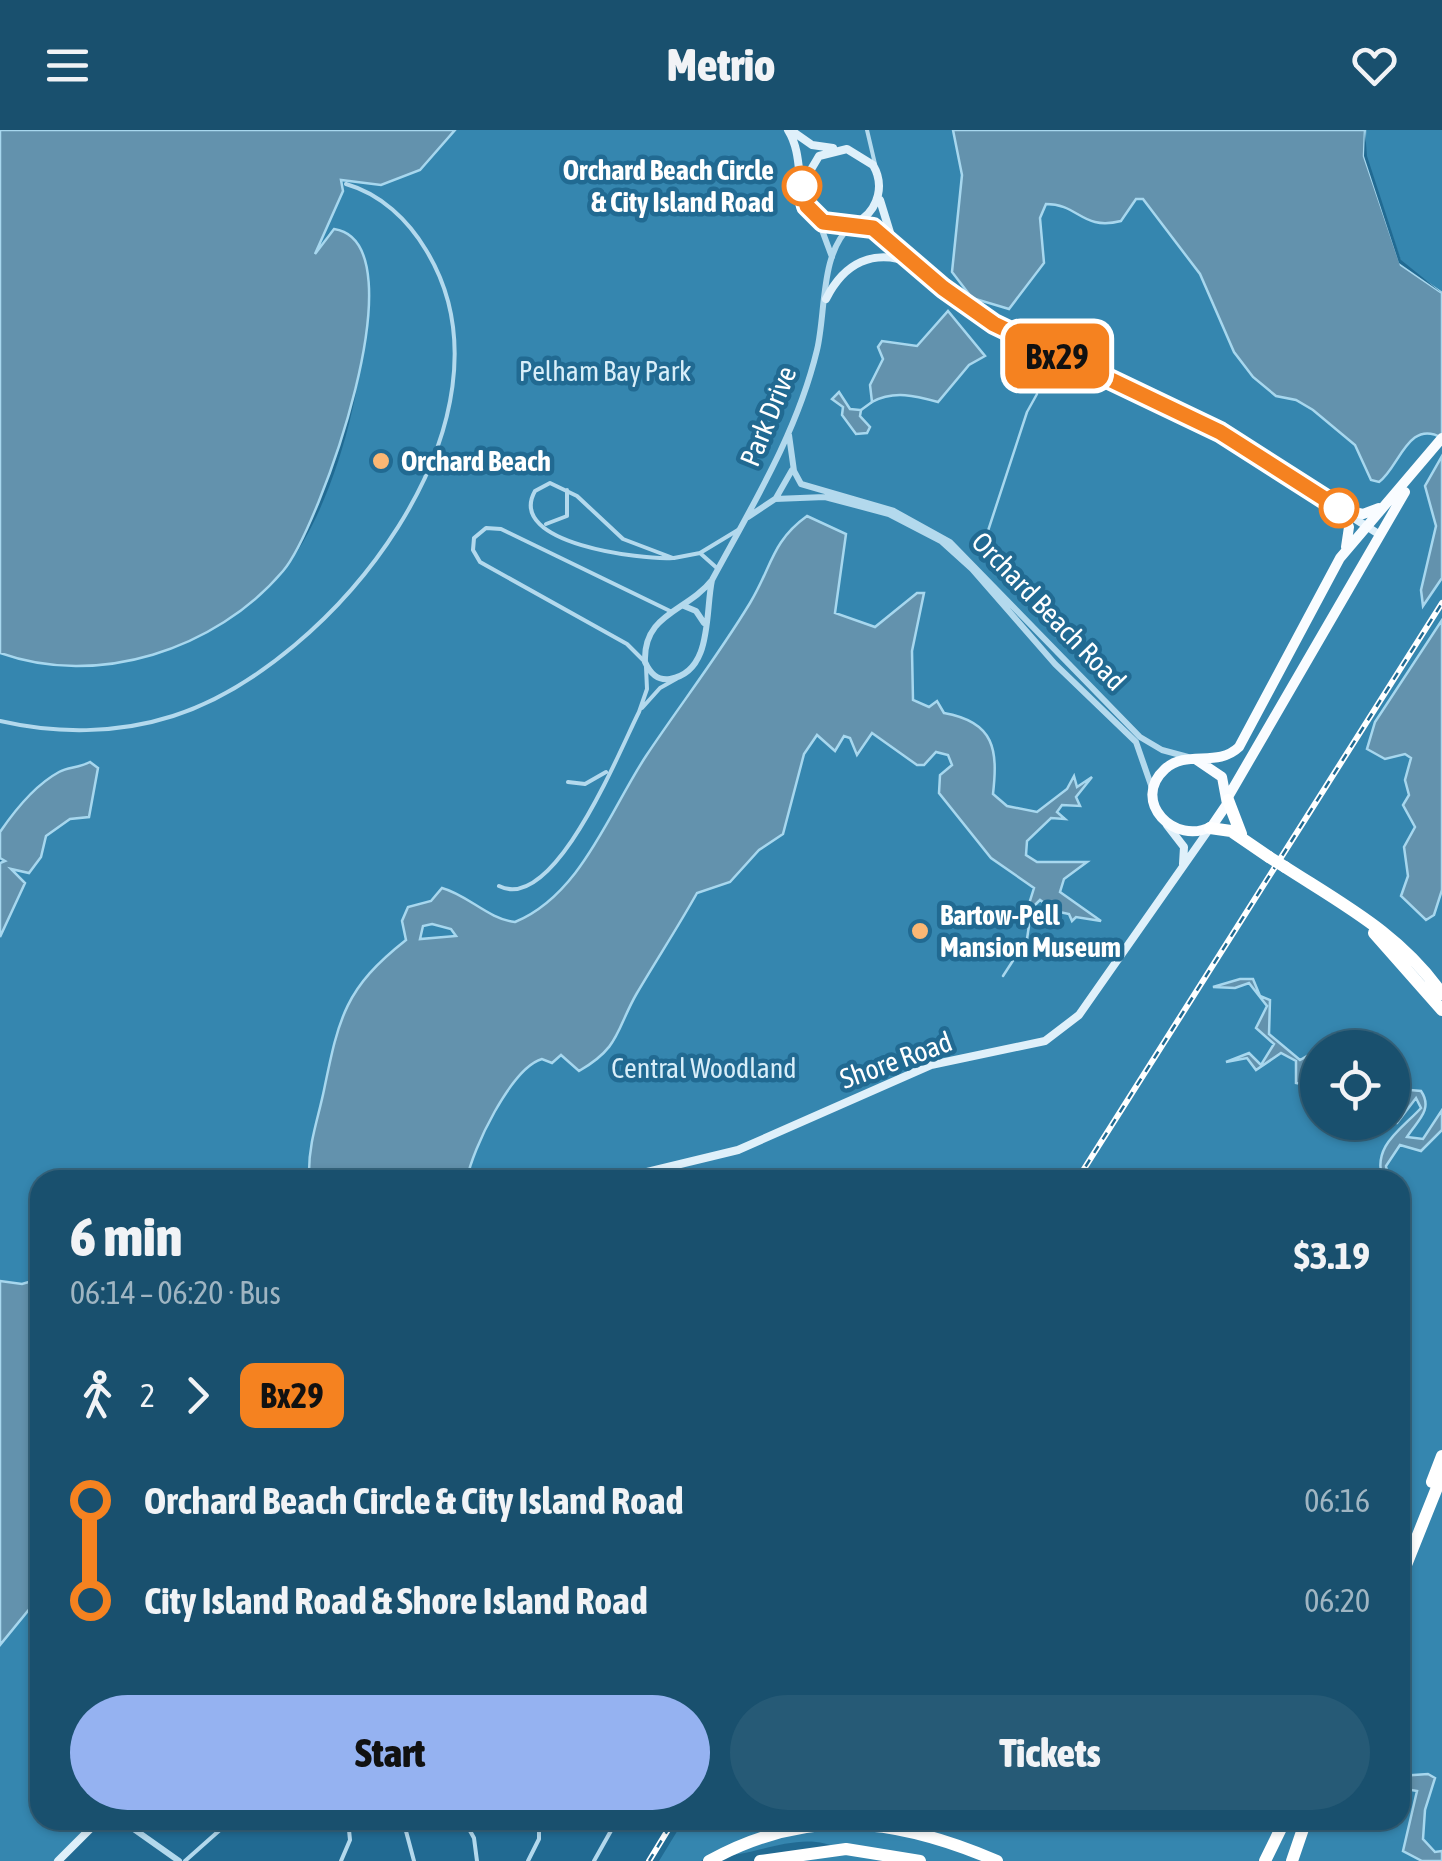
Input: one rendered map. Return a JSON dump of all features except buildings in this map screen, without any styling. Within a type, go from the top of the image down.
[{"type":"highway","points":[[1228,799],[1236,826],[1249,843]]},
{"type":"highway","points":[[1210,828],[1226,829],[1376,924],[1442,991]]},
{"type":"highway","points":[[1313,885],[1396,954],[1442,1010]]},
{"type":"highway","points":[[1410,1537],[1442,1456]]},
{"type":"highway","points":[[1410,1555],[1442,1475]]},
{"type":"highway","points":[[709,1861],[771,1835],[801,1830]]},
{"type":"highway","points":[[901,1830],[926,1833],[996,1861]]},
{"type":"highway","points":[[1265,1861],[1280,1830]]},
{"type":"highway","points":[[1289,1861],[1300,1830]]},
{"type":"highway","points":[[760,1861],[838,1848],[920,1861]]},
{"type":"main road","points":[[789,130],[812,145],[869,155],[878,173],[883,220],[894,243]]},
{"type":"main road","points":[[789,130],[801,156],[806,203],[816,217],[831,225],[873,228],[994,324],[1220,432],[1377,533]]},
{"type":"main road","points":[[803,183],[816,158],[837,149]]},
{"type":"main road","points":[[855,224],[871,214],[880,196]]},
{"type":"main road","points":[[826,299],[839,276],[862,260],[884,256],[916,264]]},
{"type":"main road","points":[[1181,870],[1184,847],[1156,809],[1153,794],[1168,767],[1196,759],[1224,758],[1239,747],[1345,551],[1440,440]]},
{"type":"main road","points":[[1167,825],[1190,834],[1210,828],[1222,817],[1228,799],[1377,533],[1440,440]]},
{"type":"main road","points":[[1342,509],[1366,513],[1384,506]]},
{"type":"main road","points":[[1342,509],[1349,532],[1345,551]]},
{"type":"main road","points":[[1316,601],[1322,613],[1334,610]]},
{"type":"main road","points":[[1196,759],[1220,774],[1228,799]]},
{"type":"main road","name":"Shore Road","points":[[655,1170],[738,1150],[934,1064],[1007,1052],[1051,1038],[1079,1015],[1210,828]]},
{"type":"main road","points":[[58,1861],[87,1830]]},
{"type":"street","points":[[867,130],[869,155]]},
{"type":"street","points":[[0,722],[50,730],[107,729],[158,720],[202,704],[259,672],[295,643],[344,596],[392,538],[422,483],[441,433],[454,376],[453,325],[442,282],[420,240],[381,200],[346,184]]},
{"type":"street","name":"Park Drive","points":[[816,217],[827,235],[832,258]]},
{"type":"street","name":"Park Drive","points":[[499,886],[522,889],[556,863],[602,788],[647,689],[645,665],[650,633],[670,610],[698,597],[712,580],[789,434],[812,367],[832,258],[840,238],[855,224]]},
{"type":"street","points":[[747,518],[787,486],[793,466],[789,434]]},
{"type":"street","name":"Orchard Beach Road","points":[[777,458],[793,466],[806,487],[887,508],[950,542],[1140,736],[1162,750],[1196,759]]},
{"type":"street","points":[[673,558],[622,539],[567,490],[550,484],[535,490],[530,508],[540,522],[602,552],[673,558],[700,554],[742,527]]},
{"type":"street","points":[[540,522],[554,524],[565,518],[570,504],[567,490]]},
{"type":"street","name":"Orchard Beach Road","points":[[756,500],[815,496],[861,505],[909,522],[955,552],[1054,664],[1136,742],[1146,759],[1153,794]]},
{"type":"street","points":[[670,610],[501,529],[484,529],[474,538],[473,550],[480,562],[627,644],[662,679],[683,674]]},
{"type":"street","points":[[700,554],[718,569]]},
{"type":"street","name":"Park Drive","points":[[639,712],[700,654],[712,580]]},
{"type":"street","points":[[683,606],[698,613],[706,630]]},
{"type":"street","points":[[568,782],[589,783],[609,769]]},
{"type":"street","points":[[136,1830],[182,1861],[220,1830]]},
{"type":"street","points":[[341,1861],[350,1840],[349,1830]]},
{"type":"street","points":[[406,1830],[414,1861]]},
{"type":"street","points":[[470,1830],[477,1861]]},
{"type":"street","points":[[528,1861],[540,1839],[540,1830]]},
{"type":"street","points":[[594,1861],[611,1830]]},
{"type":"green space","name":"Pelham Bay Park","points":[[455,130],[974,130],[1103,149],[1418,421],[1442,392],[1442,1861],[773,1861],[841,1850],[809,1842],[726,1856],[710,1855],[701,1861],[659,1861],[678,1830],[1410,1830],[1410,1170],[444,1170],[647,770],[369,1170],[30,1170],[30,1464],[0,1464],[0,929],[7,868],[0,841],[0,653],[59,664],[165,644],[230,617],[284,570],[323,502],[352,413],[360,366],[364,280],[357,244],[329,233],[315,254],[342,192],[341,179],[439,150]]},
{"type":"green space","points":[[1365,130],[1442,130],[1442,293],[1401,265],[1364,156]]},
{"type":"green space","points":[[30,1608],[30,1830],[88,1830],[57,1861],[0,1861],[0,1645]]},
{"type":"shaded area","points":[[0,130],[455,130],[420,170],[381,185],[341,180],[343,191],[315,254],[334,229],[359,246],[369,282],[366,332],[355,389],[319,502],[283,571],[256,599],[190,641],[153,655],[76,666],[37,663],[0,653]]},
{"type":"shaded area","points":[[953,130],[1365,130],[1364,156],[1401,265],[1442,293],[1442,438],[1421,434],[1412,439],[1379,482],[1371,480],[1355,445],[1313,410],[1296,400],[1276,396],[1253,377],[1234,352],[1200,274],[1143,199],[1136,199],[1121,221],[1108,223],[1097,223],[1066,208],[1046,204],[1040,218],[1044,263],[1009,309],[972,298],[952,272],[962,175]]},
{"type":"shaded area","points":[[948,311],[985,356],[969,365],[938,402],[897,395],[872,402],[870,385],[883,359],[878,347],[882,341],[917,346]]},
{"type":"shaded area","points":[[839,392],[850,409],[861,410],[860,416],[870,427],[867,433],[856,434],[842,415],[843,407],[832,399]]},
{"type":"shaded area","points":[[1442,456],[1442,578],[1423,606],[1421,590],[1436,526],[1425,486]]},
{"type":"shaded area","points":[[807,516],[846,534],[835,613],[875,627],[917,593],[924,593],[912,651],[913,700],[929,707],[937,701],[944,713],[974,723],[983,731],[993,751],[993,794],[1007,806],[1037,812],[1067,789],[1074,776],[1077,787],[1092,777],[1076,797],[1080,806],[1062,805],[1057,812],[1065,819],[1051,818],[1027,841],[1026,855],[1037,862],[1087,862],[1064,879],[1060,892],[1101,921],[1076,917],[1072,921],[1069,914],[1055,911],[1040,900],[1034,906],[1029,904],[1034,888],[991,858],[939,793],[940,775],[952,765],[948,755],[936,752],[924,765],[917,765],[872,733],[857,755],[850,738],[844,736],[835,751],[817,735],[804,754],[783,834],[759,850],[730,882],[697,893],[603,1054],[579,1071],[561,1055],[552,1063],[542,1059],[518,1077],[495,1111],[469,1170],[309,1170],[312,1141],[340,1023],[357,989],[406,940],[402,921],[408,907],[431,901],[442,888],[515,922],[558,893],[591,850],[646,756],[738,623],[786,536]],"holes":[[[432,924],[451,929],[456,936],[420,939],[423,926]]]},
{"type":"shaded area","points":[[1442,620],[1442,890],[1434,915],[1426,920],[1401,896],[1408,876],[1404,847],[1415,827],[1403,805],[1409,795],[1405,780],[1411,758],[1405,754],[1385,759],[1367,749],[1375,722]]},
{"type":"shaded area","points":[[90,762],[98,768],[89,817],[70,819],[46,836],[41,857],[29,873],[11,869],[25,883],[0,937],[0,863],[5,861],[0,858],[0,832],[50,777]]},
{"type":"shaded area","points":[[1253,979],[1260,996],[1270,1000],[1269,1034],[1300,1060],[1300,1084],[1296,1083],[1296,1061],[1281,1053],[1256,1070],[1247,1058],[1226,1062],[1249,1053],[1261,1065],[1274,1044],[1256,1028],[1267,1006],[1249,983],[1235,988],[1213,987]]},
{"type":"shaded area","points":[[1410,1090],[1421,1091],[1425,1110],[1410,1133],[1410,1119],[1421,1108],[1416,1098],[1410,1106]]},
{"type":"shaded area","points":[[1442,1110],[1442,1130],[1421,1151],[1400,1145],[1387,1170],[1380,1170],[1389,1140],[1423,1139]]},
{"type":"shaded area","points":[[0,1281],[30,1282],[30,1608],[0,1645]]},
{"type":"shaded area","points":[[1428,1774],[1435,1778],[1425,1810],[1423,1839],[1435,1852],[1442,1851],[1442,1861],[1422,1861],[1403,1851],[1417,1791],[1410,1790],[1410,1775]]},
{"type":"pier","points":[[1365,130],[1367,156],[1401,260],[1442,293],[1399,263],[1364,156]]},
{"type":"waterway","points":[[985,540],[1027,412],[1037,394]]},
{"type":"waterway","points":[[861,410],[872,402]]},
{"type":"waterway","points":[[1003,976],[1027,939],[1032,905]]},
{"type":"railway","points":[[1083,1170],[1442,603]]},
{"type":"railway","points":[[649,1861],[668,1830]]},
{"type":"bus line","name":"Bx29","points":[[802,186],[807,206],[823,222],[873,228],[943,288],[994,324],[1168,404],[1249,448],[1339,508]]},
{"type":"place","name":"Orchard Beach Circle & City Island Road","points":[[802,186]]},
{"type":"place","name":"Orchard Beach","points":[[381,461]]},
{"type":"place","name":"Bartow-Pell Mansion Museum","points":[[920,931]]},
{"type":"park label","name":"Central Woodland","points":[[704,1068]]}]
